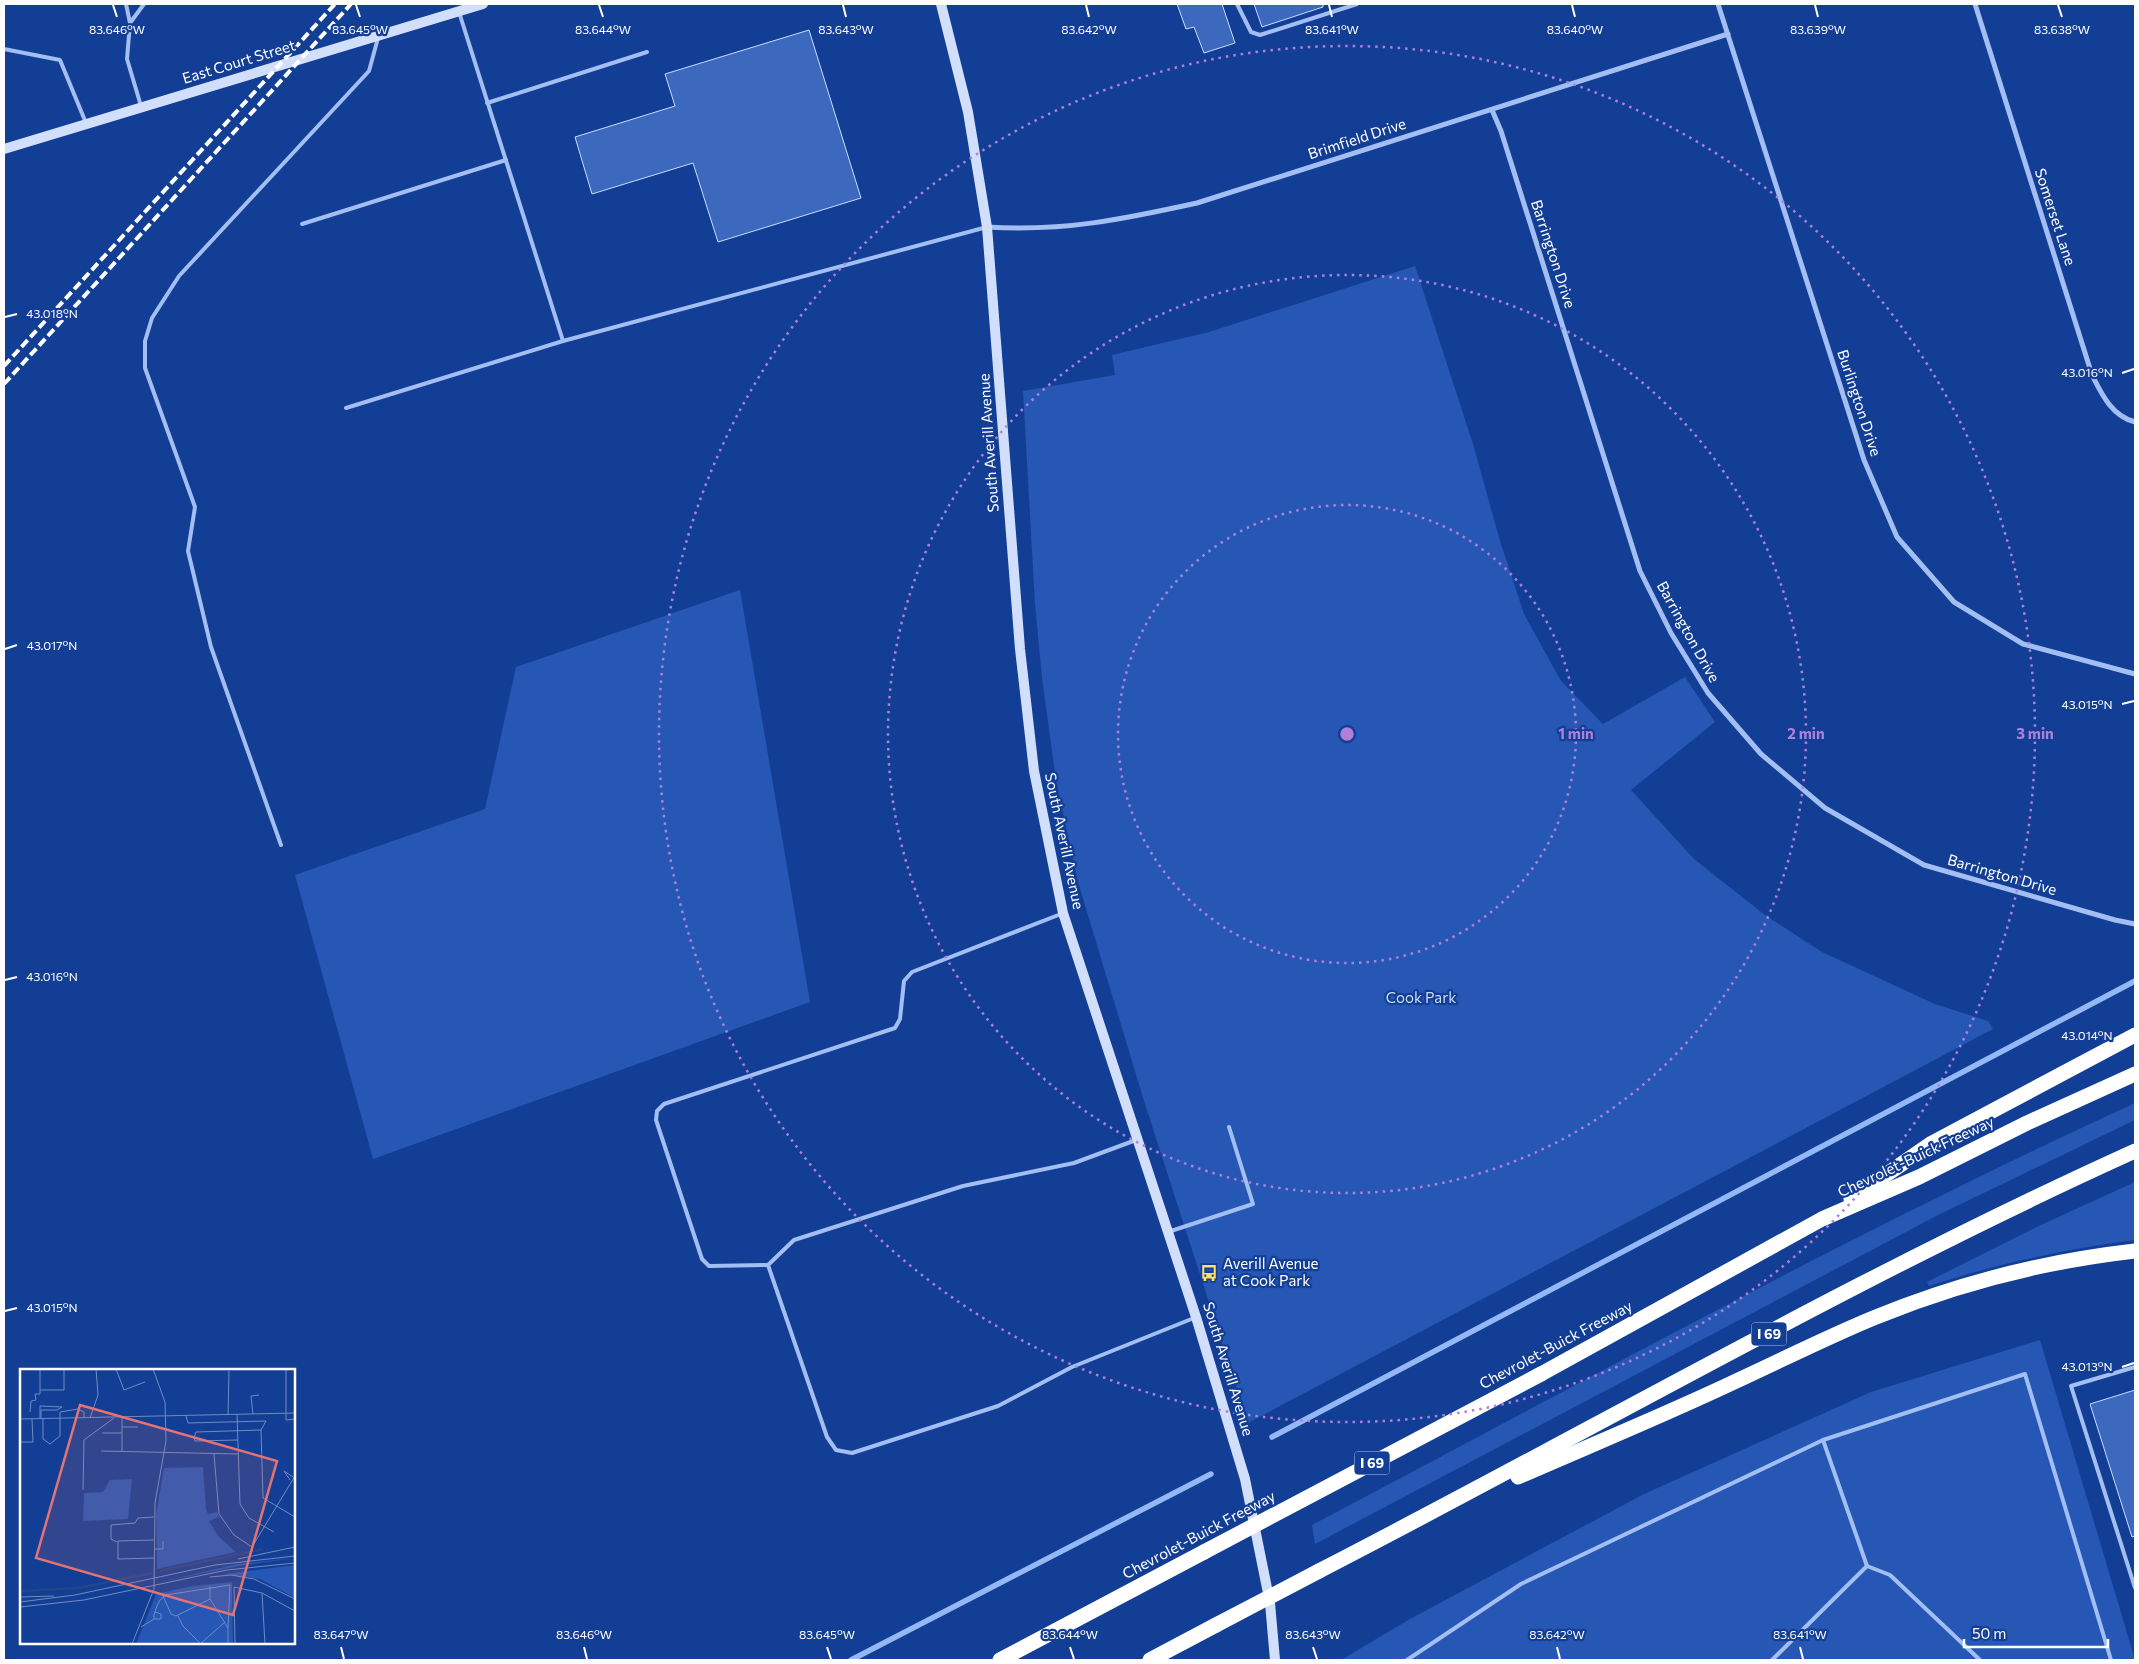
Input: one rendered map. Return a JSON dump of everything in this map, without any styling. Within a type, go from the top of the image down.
[{"type":"highway","points":[[1822,1219],[1932,1143],[2135,1035]]},
{"type":"highway","name":"Chevrolet-Buick Freeway","points":[[1000,1660],[1541,1374],[1822,1219],[1919,1177],[2135,1074]]},
{"type":"highway","name":"I 69","points":[[1150,1660],[1909,1260],[2135,1151]]},
{"type":"highway","points":[[1407,1526],[1732,1383],[1813,1344],[1878,1316],[2005,1274],[2135,1251]]},
{"type":"street","name":"East Court Street","points":[[4,149],[483,4]]},
{"type":"street","name":"South Averill Avenue","points":[[942,4],[968,112],[987,227],[1024,687],[1034,771],[1063,913],[1196,1317],[1245,1479],[1270,1603],[1275,1660]]},
{"type":"street","name":"Burlington Drive","points":[[1718,4],[1864,460],[1897,537],[1954,602],[2024,644],[2135,674]]},
{"type":"street","name":"Somerset Lane","points":[[1975,4],[2092,374],[2106,403],[2126,420],[2135,422]]},
{"type":"street","name":"Brimfield Drive","points":[[987,227],[1027,229],[1074,226],[1129,218],[1197,203],[1728,34]]},
{"type":"street","name":"Barrington Drive","points":[[1492,110],[1501,131],[1640,571],[1671,633],[1708,693],[1762,754],[1825,808],[1924,865],[2135,924]]},
{"type":"lane","points":[[126,4],[130,23],[127,59],[142,107]]},
{"type":"lane","points":[[130,23],[144,4]]},
{"type":"lane","points":[[1237,4],[1251,32],[1260,34],[1357,4]]},
{"type":"lane","points":[[459,12],[563,341]]},
{"type":"lane","points":[[281,845],[211,647],[188,551],[195,507],[145,368],[145,342],[152,318],[179,276],[369,70],[379,36]]},
{"type":"lane","points":[[4,49],[60,60],[86,124]]},
{"type":"lane","points":[[487,103],[647,52]]},
{"type":"lane","points":[[302,224],[506,160]]},
{"type":"lane","points":[[346,408],[563,341],[987,227]]},
{"type":"lane","points":[[1063,913],[912,972],[904,981],[900,1019],[895,1028],[664,1104],[657,1111],[656,1120],[702,1259],[710,1266],[768,1265],[794,1240],[963,1186],[1074,1163],[1138,1139]]},
{"type":"lane","points":[[1168,1232],[1253,1204],[1229,1127]]},
{"type":"lane","points":[[768,1265],[827,1437],[836,1450],[852,1453],[998,1406],[1072,1367],[1196,1317]]},
{"type":"lane","points":[[2135,1367],[2071,1386],[2135,1588]]},
{"type":"lane","points":[[1407,1660],[1521,1584],[1823,1440],[2025,1374],[2111,1660]]},
{"type":"lane","points":[[1823,1440],[1867,1566],[1890,1575],[1980,1660]]},
{"type":"lane","points":[[1772,1660],[1867,1566]]},
{"type":"green space","name":"Cook Park","points":[[1415,266],[1473,444],[1500,541],[1524,614],[1561,681],[1603,724],[1685,677],[1715,722],[1631,790],[1694,859],[1765,915],[1822,952],[1935,1004],[1988,1021],[1993,1029],[1248,1423],[1144,1101],[1078,882],[1056,780],[1042,678],[1035,604],[1023,391],[1115,375],[1112,355],[1209,332]]},
{"type":"green space","points":[[740,590],[810,1002],[373,1159],[295,875],[485,809],[516,667]]},
{"type":"green space","points":[[2135,1103],[2135,1120],[1940,1214],[1315,1544],[1312,1525],[1824,1255],[2030,1152]]},
{"type":"green space","points":[[2135,1182],[2135,1240],[2031,1258],[1929,1286],[1927,1282],[2043,1224]]},
{"type":"green space","points":[[2040,1340],[2135,1660],[1341,1660],[1410,1619],[1644,1494],[1871,1392]]},
{"type":"building","points":[[1177,4],[1222,4],[1235,43],[1204,53],[1194,27],[1186,29]]},
{"type":"building","points":[[1254,4],[1323,4],[1323,7],[1262,27]]},
{"type":"building","points":[[809,30],[861,198],[718,242],[693,163],[592,194],[575,137],[675,106],[665,74]]},
{"type":"building","points":[[2135,1390],[2135,1536],[2132,1537],[2090,1404]]},
{"type":"waterway","points":[[1272,1437],[2135,981]]},
{"type":"waterway","points":[[851,1660],[1211,1474]]},
{"type":"railway","points":[[4,366],[335,4]]},
{"type":"railway","points":[[4,384],[351,4]]},
{"type":"place","name":"Averill Avenue at Cook Park","points":[[1209,1273]]}]
